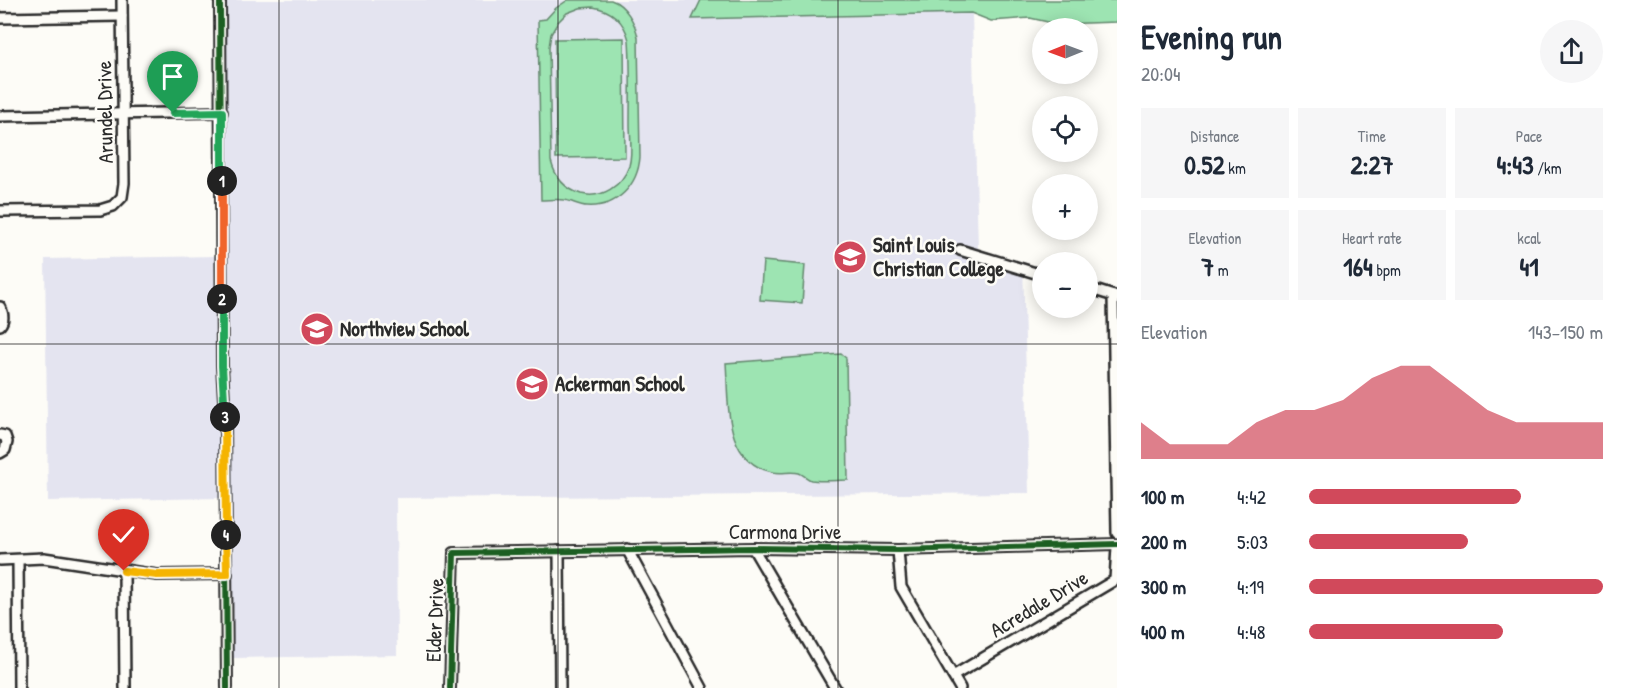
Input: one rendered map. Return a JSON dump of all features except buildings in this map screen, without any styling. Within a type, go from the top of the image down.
[{"type":"street","name":"Arundel Drive","points":[[0,211],[100,210],[113,206],[122,197],[124,115],[122,0]]},
{"type":"street","points":[[220,0],[227,688]]},
{"type":"street","points":[[0,18],[122,16]]},
{"type":"street","points":[[0,116],[222,112]]},
{"type":"street","points":[[960,250],[1032,272]]},
{"type":"street","points":[[1098,291],[1115,296],[1117,533]]},
{"type":"street","points":[[0,307],[3,314],[0,325]]},
{"type":"street","points":[[0,435],[5,436],[7,442],[5,450],[0,453]]},
{"type":"street","name":"Carmona Drive","points":[[454,553],[753,548],[898,550],[1117,545]]},
{"type":"street","name":"Acredale Drive","points":[[953,676],[1115,580],[1117,545]]},
{"type":"street","points":[[753,548],[835,688]]},
{"type":"street","points":[[627,549],[702,688]]},
{"type":"street","points":[[898,550],[901,587],[960,688]]},
{"type":"street","points":[[559,551],[560,688]]},
{"type":"street","name":"Elder Drive","points":[[450,688],[454,553]]},
{"type":"street","points":[[0,560],[44,558],[157,575],[227,574]]},
{"type":"street","points":[[18,560],[19,688]]},
{"type":"street","points":[[124,571],[125,688]]},
{"type":"shaded area","points":[[224,0],[816,0],[818,17],[972,13],[978,250],[1023,263],[1029,493],[396,498],[397,655],[233,658]]},
{"type":"shaded area","points":[[218,256],[221,498],[48,501],[45,259]]},
{"type":"green space","points":[[568,0],[611,0],[629,15],[638,37],[640,157],[638,167],[635,177],[624,193],[598,206],[584,206],[561,200],[541,200],[538,20],[546,19]],"holes":[[[580,8],[600,8],[620,22],[629,40],[631,156],[622,180],[604,193],[589,195],[575,192],[566,186],[558,177],[551,161],[549,47],[551,34],[567,13]]]},
{"type":"green space","points":[[701,0],[1117,0],[1117,22],[1098,23],[1098,18],[1030,18],[991,21],[971,13],[692,19]]},
{"type":"green space","points":[[624,38],[625,157],[556,158],[555,39]]},
{"type":"green space","points":[[763,261],[805,265],[802,303],[760,300]]},
{"type":"green space","points":[[841,354],[846,358],[848,480],[811,480],[799,473],[772,472],[756,466],[745,456],[732,428],[726,363]]},
{"type":"cycle path","points":[[220,0],[227,688]]},
{"type":"cycle path","points":[[450,688],[454,553],[753,548],[898,550],[1117,544]]},
{"type":"place","name":"Saint Louis Christian College","points":[[850,257]]},
{"type":"place","name":"Northview School","points":[[317,329]]},
{"type":"place","name":"Ackerman School","points":[[532,384]]},
{"type":"route","points":[[124,571],[157,575],[227,574],[222,366],[222,112],[173,113]]}]
